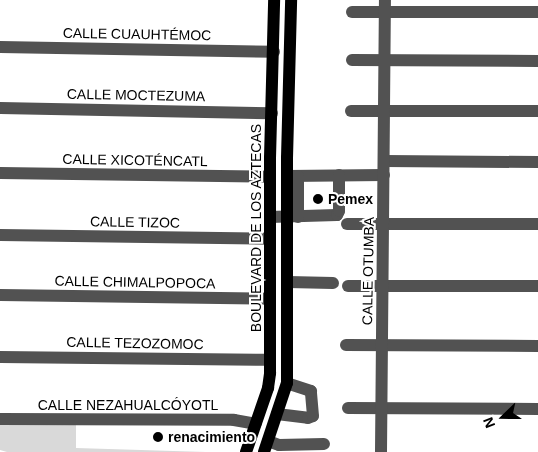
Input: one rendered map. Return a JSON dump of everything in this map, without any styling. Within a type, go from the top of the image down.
[{"type":"main road","name":"BOULEVARD DE LOS AZTECAS","points":[[246,452],[268,388],[270,360],[270,158],[274,0]]},
{"type":"main road","points":[[266,446],[288,383],[288,282],[293,217],[293,179],[288,158],[291,0]]},
{"type":"main road","points":[[270,158],[288,158]]},
{"type":"street","points":[[352,12],[385,6],[538,12]]},
{"type":"street","name":"CALLE OTUMBA","points":[[381,452],[385,6]]},
{"type":"street","name":"CALLE CUAUHTÉMOC","points":[[0,47],[274,52]]},
{"type":"street","points":[[352,60],[538,61]]},
{"type":"street","name":"CALLE MOCTEZUMA","points":[[0,108],[272,113]]},
{"type":"street","points":[[351,111],[538,111]]},
{"type":"street","points":[[384,161],[538,162]]},
{"type":"street","name":"CALLE XICOTÉNCATL","points":[[0,173],[270,177]]},
{"type":"street","points":[[293,179],[339,179],[384,175]]},
{"type":"street","points":[[270,217],[336,214],[339,179]]},
{"type":"street","points":[[347,224],[538,224]]},
{"type":"street","name":"CALLE TIZOC","points":[[0,235],[270,239]]},
{"type":"street","points":[[288,282],[333,283]]},
{"type":"street","points":[[348,286],[538,286]]},
{"type":"street","name":"CALLE CHIMALPOPOCA","points":[[0,295],[270,299]]},
{"type":"street","points":[[346,346],[538,346]]},
{"type":"street","name":"CALLE TEZOZOMOC","points":[[0,357],[270,360]]},
{"type":"street","points":[[277,414],[308,418],[312,416],[311,391],[288,383]]},
{"type":"street","points":[[348,408],[538,409]]},
{"type":"street","name":"CALLE NEZAHUALCÓYOTL","points":[[0,418],[234,420],[256,424]]},
{"type":"street","points":[[266,446],[324,444]]},
{"type":"shaded area","points":[[0,419],[76,422],[76,448],[206,452],[7,452],[0,450]]},
{"type":"place","name":"Pemex","points":[[318,199]]},
{"type":"place","name":"renacimiento","points":[[158,437]]}]
